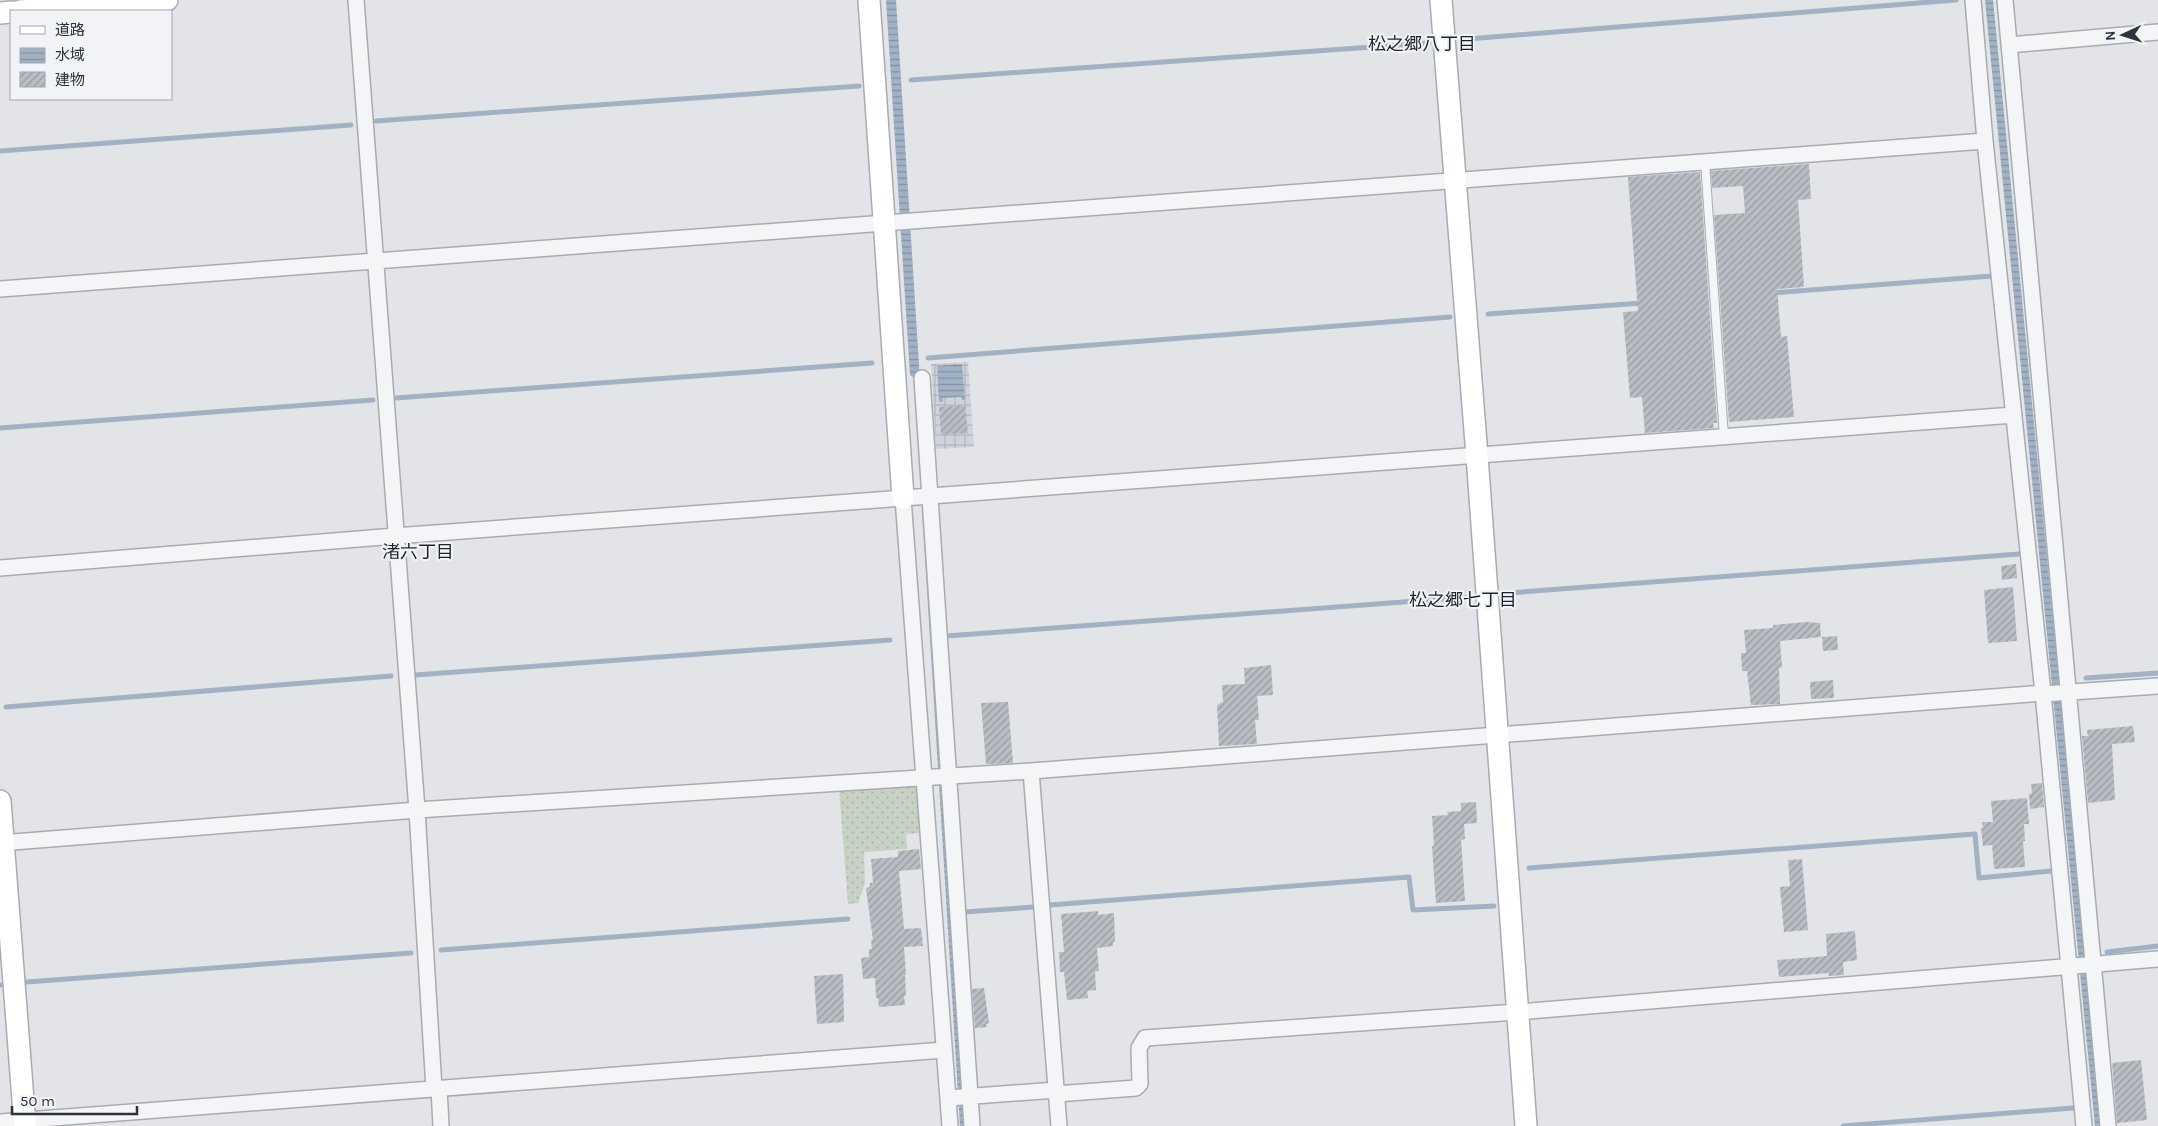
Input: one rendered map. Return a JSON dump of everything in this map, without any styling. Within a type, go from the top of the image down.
[{"type":"street","points":[[33,10],[167,0]]},
{"type":"street","points":[[356,0],[374,260],[441,1126]]},
{"type":"street","points":[[869,0],[889,222],[909,498],[925,778],[944,1050],[958,1097],[972,1126]]},
{"type":"street","points":[[1441,0],[1477,456],[1526,1126]]},
{"type":"street","points":[[1973,0],[1985,141],[2043,693],[2084,1126]]},
{"type":"street","points":[[2004,0],[2108,1126]]},
{"type":"street","points":[[2009,45],[2158,32]]},
{"type":"street","points":[[0,289],[1985,141]]},
{"type":"street","points":[[922,378],[949,777],[958,1097],[950,1126]]},
{"type":"street","points":[[0,568],[395,536],[2014,415]]},
{"type":"street","points":[[2,843],[417,810],[949,777],[2043,693],[2158,686]]},
{"type":"street","points":[[1031,771],[1059,1126]]},
{"type":"street","points":[[0,801],[25,1123]]},
{"type":"street","points":[[958,1097],[1136,1088],[1140,1084],[1139,1048],[1145,1038],[1517,1012],[2093,965],[2158,958]]},
{"type":"street","points":[[0,1122],[25,1123],[437,1088],[944,1050]]},
{"type":"lane","points":[[1706,162],[1724,437]]},
{"type":"shaded area","points":[[968,362],[974,447],[936,449],[931,364]]},
{"type":"shaded area","points":[[910,783],[916,788],[919,833],[906,834],[907,849],[864,852],[865,883],[858,903],[848,904],[839,788]]},
{"type":"water","points":[[886,0],[896,0],[967,1126],[960,1126],[914,378],[910,375]]},
{"type":"water","points":[[1985,0],[1993,0],[2102,1126],[2095,1126]]},
{"type":"water","points":[[962,364],[965,400],[962,400],[961,397],[943,398],[943,402],[939,402],[937,366]]},
{"type":"building","points":[[1809,164],[1811,199],[1798,200],[1804,287],[1777,289],[1781,337],[1787,336],[1794,417],[1729,422],[1714,215],[1745,213],[1743,186],[1712,188],[1711,171]]},
{"type":"building","points":[[1700,172],[1717,423],[1713,423],[1714,428],[1645,433],[1642,397],[1630,398],[1623,312],[1638,311],[1628,177]]},
{"type":"building","points":[[965,405],[968,433],[941,435],[939,407]]},
{"type":"building","points":[[2016,564],[2017,578],[2002,580],[2001,566]]},
{"type":"building","points":[[2013,587],[2017,641],[1988,643],[1984,590]]},
{"type":"building","points":[[1807,622],[1820,623],[1821,637],[1780,641],[1782,667],[1779,668],[1780,704],[1751,705],[1747,671],[1742,671],[1741,653],[1746,653],[1744,630],[1773,628],[1773,625]]},
{"type":"building","points":[[1837,636],[1838,650],[1823,651],[1822,637]]},
{"type":"building","points":[[1271,665],[1273,695],[1257,696],[1259,720],[1255,720],[1257,744],[1219,746],[1217,705],[1223,702],[1222,685],[1245,684],[1244,668]]},
{"type":"building","points":[[1833,680],[1834,698],[1811,699],[1810,682]]},
{"type":"building","points":[[1008,702],[1013,763],[986,764],[981,703]]},
{"type":"building","points":[[2133,726],[2135,742],[2112,744],[2115,800],[2088,803],[2082,736],[2088,736],[2087,730]]},
{"type":"building","points":[[2042,783],[2044,807],[2030,809],[2029,794],[2032,793],[2031,784]]},
{"type":"building","points":[[2027,798],[2029,824],[2024,824],[2025,841],[2023,841],[2025,867],[1994,869],[1992,845],[1983,846],[1981,828],[1983,828],[1982,822],[1993,822],[1991,801]]},
{"type":"building","points":[[1476,802],[1477,823],[1464,824],[1465,839],[1461,840],[1465,901],[1436,903],[1432,816],[1448,815],[1447,812],[1461,811],[1461,803]]},
{"type":"building","points":[[919,849],[921,869],[899,871],[904,929],[921,928],[923,946],[904,947],[906,975],[905,1005],[879,1007],[878,998],[876,998],[875,978],[863,979],[861,958],[869,957],[869,949],[872,949],[871,940],[873,940],[866,889],[870,886],[870,883],[873,883],[871,859],[898,857],[898,851]]},
{"type":"building","points":[[1802,859],[1808,930],[1784,932],[1780,887],[1790,886],[1788,860]]},
{"type":"building","points":[[1098,911],[1098,915],[1114,913],[1115,941],[1113,946],[1097,948],[1099,971],[1095,972],[1096,990],[1087,991],[1088,998],[1067,1000],[1064,972],[1060,972],[1059,952],[1064,952],[1061,914]]},
{"type":"building","points":[[1855,931],[1857,960],[1843,962],[1844,975],[1829,976],[1828,973],[1779,977],[1777,960],[1827,956],[1826,934]]},
{"type":"building","points":[[843,974],[844,1022],[817,1024],[814,976]]},
{"type":"building","points":[[984,988],[989,1023],[986,1024],[987,1027],[975,1028],[972,989]]},
{"type":"building","points":[[2141,1060],[2147,1120],[2117,1123],[2112,1063]]},
{"type":"waterway","points":[[1468,39],[1956,0]]},
{"type":"waterway","points":[[911,80],[1429,43]]},
{"type":"waterway","points":[[376,121],[859,86]]},
{"type":"waterway","points":[[0,151],[351,125]]},
{"type":"waterway","points":[[1771,293],[1992,276]]},
{"type":"waterway","points":[[1488,314],[1642,303]]},
{"type":"waterway","points":[[928,358],[1450,317]]},
{"type":"waterway","points":[[396,398],[872,363]]},
{"type":"waterway","points":[[0,428],[373,400]]},
{"type":"waterway","points":[[1509,593],[2019,554]]},
{"type":"waterway","points":[[946,636],[1470,597]]},
{"type":"waterway","points":[[415,675],[890,640]]},
{"type":"waterway","points":[[2086,678],[2158,673]]},
{"type":"waterway","points":[[6,707],[391,676]]},
{"type":"waterway","points":[[1529,868],[1975,834],[1979,878],[2051,871]]},
{"type":"waterway","points":[[1050,905],[1409,877],[1413,910],[1494,906]]},
{"type":"waterway","points":[[964,912],[1034,907]]},
{"type":"waterway","points":[[441,950],[848,919]]},
{"type":"waterway","points":[[2107,952],[2158,946]]},
{"type":"waterway","points":[[27,982],[411,953]]},
{"type":"waterway","points":[[1843,1126],[2073,1108]]},
{"type":"district","name":"松之郷八丁目","points":[[1422,44]]},
{"type":"district","name":"渚六丁目","points":[[418,552]]},
{"type":"district","name":"松之郷七丁目","points":[[1463,600]]}]
